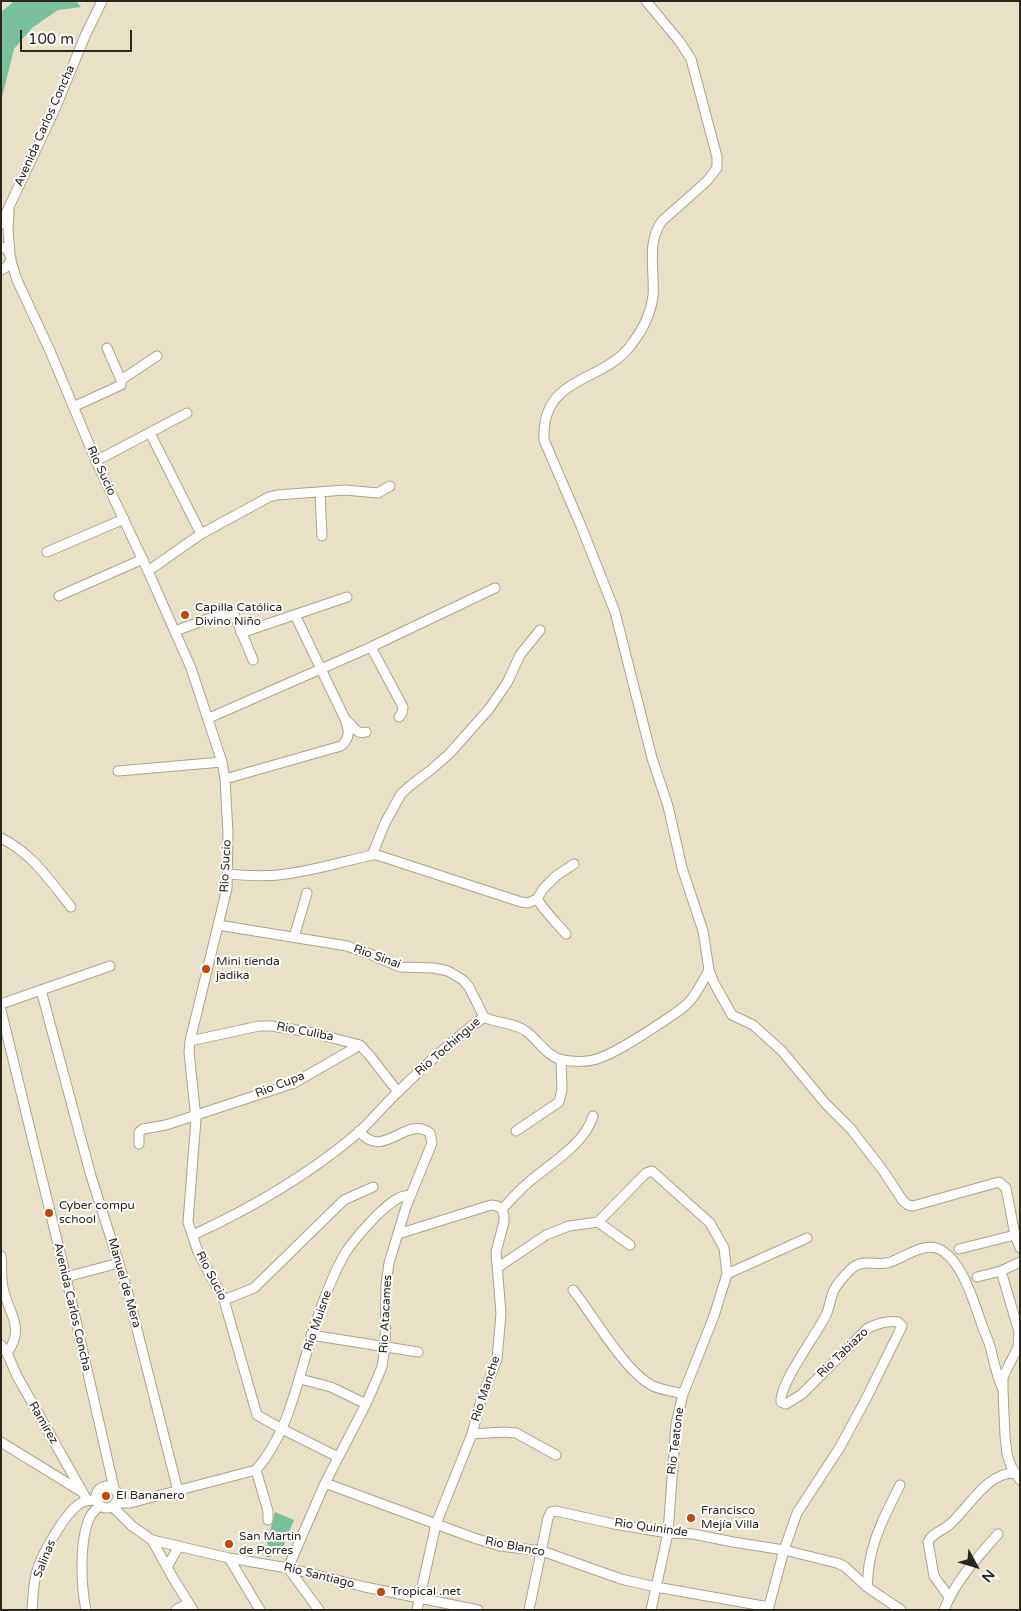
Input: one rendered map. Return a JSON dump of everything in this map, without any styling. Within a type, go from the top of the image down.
[{"type":"street","name":"Avenida Carlos Concha","points":[[1,224],[102,1]]},
{"type":"street","points":[[646,1],[680,42],[691,59],[717,157],[717,168],[707,181],[662,221],[657,228],[654,241],[653,295],[642,328],[631,345],[617,358],[564,390],[553,401],[547,413],[544,440],[582,526],[615,612],[652,758],[668,806],[682,868],[703,930],[709,970],[732,1015],[752,1025],[782,1051],[825,1103],[851,1129],[903,1201],[908,1205],[912,1206],[999,1182],[1006,1188],[1015,1235],[1020,1248]]},
{"type":"street","name":"Rio Sucio","points":[[9,207],[10,257],[17,280],[96,461],[191,668],[209,718],[225,779],[227,888],[190,1041],[189,1052],[196,1115],[188,1222],[198,1252],[224,1300],[257,1415],[338,1457]]},
{"type":"street","points":[[1,246],[7,249],[10,257],[8,266],[1,271],[17,280]]},
{"type":"street","points":[[73,407],[120,387],[122,383],[107,348]]},
{"type":"street","points":[[121,380],[157,356]]},
{"type":"street","points":[[96,461],[136,438],[150,433],[187,413]]},
{"type":"street","points":[[150,433],[201,534]]},
{"type":"street","points":[[148,571],[201,534],[269,497],[345,490],[378,493],[390,486]]},
{"type":"street","points":[[320,492],[322,536]]},
{"type":"street","points":[[47,552],[124,519]]},
{"type":"street","points":[[58,596],[142,560]]},
{"type":"street","points":[[209,718],[371,647],[495,588]]},
{"type":"street","points":[[241,633],[347,597]]},
{"type":"street","points":[[175,631],[227,612],[234,614],[253,660]]},
{"type":"street","points":[[225,779],[341,746],[347,740],[349,733],[345,719],[295,615]]},
{"type":"street","points":[[372,855],[384,823],[401,794],[450,752],[489,709],[507,682],[520,655],[540,630]]},
{"type":"street","points":[[371,647],[403,707],[399,717]]},
{"type":"street","points":[[345,719],[358,732],[362,734],[366,732]]},
{"type":"street","points":[[118,771],[222,762]]},
{"type":"street","points":[[1,838],[14,844],[28,855],[71,907]]},
{"type":"street","points":[[228,874],[276,876],[372,855],[382,856],[420,870],[528,903],[537,899],[543,889],[556,876],[574,864]]},
{"type":"street","points":[[294,937],[307,893]]},
{"type":"street","points":[[537,899],[543,909],[566,934]]},
{"type":"street","name":"Rio Sinai","points":[[218,925],[347,946],[400,968],[434,968],[448,971],[463,980],[469,987],[484,1017]]},
{"type":"street","points":[[1,1004],[110,966]]},
{"type":"street","points":[[516,1131],[559,1102],[562,1090],[562,1060],[596,1059],[648,1031],[687,1005],[709,970]]},
{"type":"street","name":"Manuel de Mera","points":[[41,990],[91,1176],[126,1286],[178,1491]]},
{"type":"street","name":"Avenida Carlos Concha","points":[[1,1010],[66,1276],[114,1488]]},
{"type":"street","name":"Rio Tochingue","points":[[193,1235],[258,1203],[310,1170],[359,1132],[436,1057],[484,1017],[527,1031],[546,1051],[562,1060]]},
{"type":"street","name":"Rio Culiba","points":[[190,1041],[245,1028],[272,1026],[309,1032],[360,1045]]},
{"type":"street","points":[[360,1045],[398,1092]]},
{"type":"street","name":"Rio Cupa","points":[[139,1144],[139,1132],[142,1129],[166,1125],[294,1083],[360,1045]]},
{"type":"street","points":[[398,1234],[486,1206],[496,1206],[502,1209],[528,1183],[586,1133],[593,1116]]},
{"type":"street","name":"Rio Atacames","points":[[288,1568],[325,1484],[366,1404],[382,1366],[386,1285],[389,1263],[411,1195],[432,1143],[430,1133],[422,1128],[410,1129],[384,1141],[376,1142],[368,1141],[359,1132]]},
{"type":"street","name":"Rio Teatone","points":[[598,1222],[646,1173],[652,1171],[710,1223],[724,1248],[727,1274],[714,1316],[683,1394],[676,1424],[668,1532],[651,1610]]},
{"type":"street","points":[[224,1300],[254,1288],[344,1200],[374,1187]]},
{"type":"street","name":"Rio Muisne","points":[[256,1470],[268,1457],[291,1409],[312,1336],[343,1257],[362,1230],[381,1212],[398,1198],[411,1195]]},
{"type":"street","name":"Rio Manche","points":[[417,1610],[436,1524],[472,1434],[497,1359],[501,1314],[496,1252],[504,1222],[502,1209]]},
{"type":"street","points":[[497,1268],[546,1235],[569,1226],[598,1222],[630,1245]]},
{"type":"street","points":[[959,1249],[1015,1235]]},
{"type":"street","points":[[727,1274],[807,1238]]},
{"type":"street","name":"Rio Tabiazo","points":[[768,1608],[784,1550],[797,1513],[840,1447],[868,1397],[902,1326],[898,1322],[892,1321],[878,1323],[868,1328],[802,1394],[786,1404],[781,1402],[783,1390],[794,1368],[827,1314],[834,1289],[858,1264],[888,1262],[910,1252],[936,1248],[944,1252],[954,1262],[977,1308],[981,1324],[990,1344],[1002,1390]]},
{"type":"street","points":[[1,1256],[3,1288],[16,1327],[13,1344],[4,1349]]},
{"type":"street","points":[[977,1277],[1002,1271],[1020,1262]]},
{"type":"street","points":[[66,1276],[119,1263]]},
{"type":"street","points":[[1002,1271],[1020,1332],[1018,1347],[1003,1377],[1002,1390],[1007,1454],[1018,1477]]},
{"type":"street","points":[[573,1290],[621,1357],[638,1374],[654,1386],[683,1394]]},
{"type":"street","points":[[312,1336],[418,1352]]},
{"type":"street","name":"Ramírez","points":[[4,1349],[16,1376],[91,1499]]},
{"type":"street","points":[[300,1379],[331,1387],[366,1404]]},
{"type":"street","points":[[472,1434],[516,1433],[556,1455]]},
{"type":"street","points":[[1,1442],[104,1508],[256,1470],[268,1511],[268,1520]]},
{"type":"street","points":[[949,1597],[934,1576],[928,1542],[930,1537],[947,1527],[988,1484],[1000,1476],[1009,1473],[1018,1477]]},
{"type":"street","name":"Rio Blanco","points":[[325,1484],[500,1546],[542,1551],[621,1579],[768,1608]]},
{"type":"street","points":[[867,1587],[874,1545],[880,1527],[900,1485]]},
{"type":"street","points":[[86,1610],[83,1598],[82,1543],[89,1520],[91,1499],[101,1487],[107,1486],[114,1488],[117,1494],[114,1505]]},
{"type":"street","name":"Salinas","points":[[32,1610],[36,1574],[50,1540],[76,1506],[91,1499]]},
{"type":"street","name":"Rio Santiago","points":[[114,1505],[132,1526],[152,1540],[478,1610]]},
{"type":"street","name":"Rio Quininde","points":[[542,1551],[548,1518],[551,1512],[556,1511],[614,1524],[693,1534],[784,1550],[837,1563],[844,1566],[867,1587],[901,1610]]},
{"type":"street","points":[[944,1610],[949,1597],[964,1573],[998,1534]]},
{"type":"street","points":[[152,1540],[191,1606],[176,1610]]},
{"type":"street","points":[[167,1567],[178,1546]]},
{"type":"street","points":[[529,1610],[542,1551]]},
{"type":"street","points":[[229,1558],[260,1610]]},
{"type":"street","points":[[288,1568],[319,1610]]},
{"type":"green space","points":[[14,1],[76,1],[81,7],[58,10],[32,28],[14,49],[1,101],[1,12]]},
{"type":"green space","points":[[275,1512],[294,1520],[282,1549],[270,1557],[266,1557],[267,1542]]},
{"type":"place","name":"Capilla Católica Divino Niño","points":[[185,615]]},
{"type":"place","name":"Mini tienda jadika","points":[[206,969]]},
{"type":"place","name":"Cyber compu school","points":[[49,1213]]},
{"type":"place","name":"El Bananero","points":[[106,1496]]},
{"type":"place","name":"Francisco Mejía Villa","points":[[691,1518]]},
{"type":"place","name":"San Martin de Porres","points":[[229,1544]]},
{"type":"place","name":"Tropical .net","points":[[381,1592]]}]
